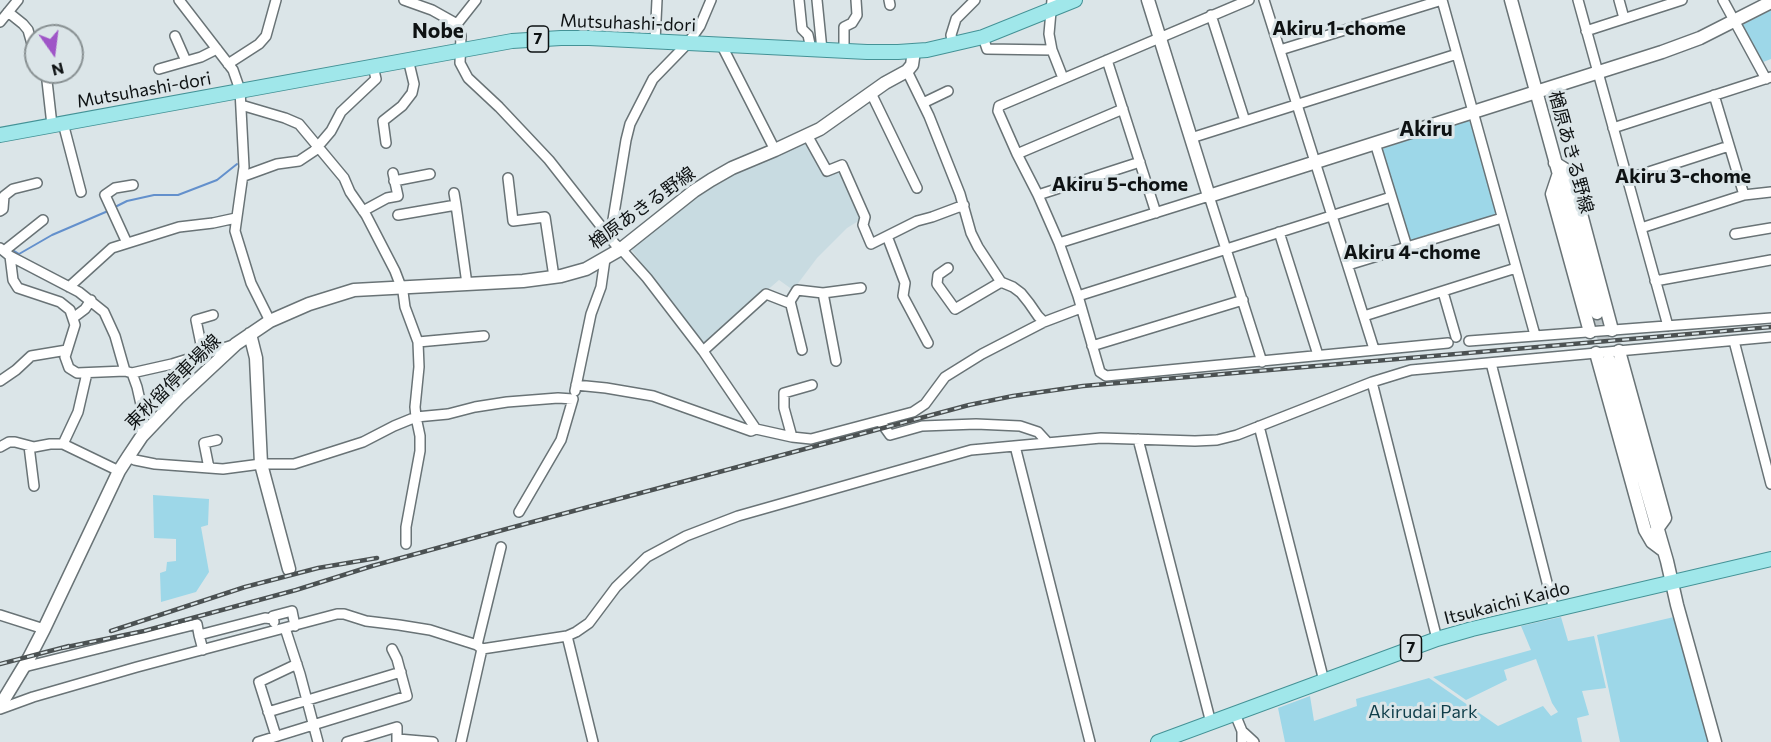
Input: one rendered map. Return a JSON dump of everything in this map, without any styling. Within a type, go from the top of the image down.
[{"type":"main road","name":"Mutsuhashi-dori","points":[[0,135],[512,41],[561,38],[816,50],[914,51],[953,45],[983,37],[1051,5],[1075,0]]},
{"type":"main road","points":[[1148,0],[1209,196],[1598,73],[1700,38],[1771,2]]},
{"type":"main road","name":"楢原あきる野線","points":[[1511,0],[1597,313]]},
{"type":"main road","points":[[907,71],[912,65],[914,51]]},
{"type":"main road","name":"楢原あきる野線","points":[[250,334],[270,321],[309,304],[354,290],[466,285],[554,277],[586,269],[621,249],[694,191],[732,168],[820,129],[907,71]]},
{"type":"main road","points":[[1555,163],[1566,170],[1572,180],[1612,330]]},
{"type":"main road","points":[[1558,176],[1552,194],[1590,332]]},
{"type":"main road","points":[[250,334],[256,358],[261,464],[289,569]]},
{"type":"main road","name":"東秋留停車場線","points":[[0,708],[44,629],[119,471],[142,436],[178,398],[236,344],[250,334]]},
{"type":"main road","points":[[1596,353],[1645,530],[1652,542],[1664,551]]},
{"type":"main road","points":[[1614,356],[1715,742]]},
{"type":"main road","name":"Itsukaichi Kaido","points":[[1158,742],[1437,639],[1771,559]]},
{"type":"street","points":[[0,21],[18,0]]},
{"type":"street","points":[[180,0],[233,70],[240,90],[244,177],[235,231],[246,267],[270,321]]},
{"type":"street","points":[[228,64],[259,44],[266,36],[276,0]]},
{"type":"street","points":[[404,0],[432,10],[458,24]]},
{"type":"street","points":[[476,0],[458,24],[460,63],[468,78],[549,160],[610,237],[647,278],[703,351],[756,429]]},
{"type":"street","points":[[655,41],[657,0]]},
{"type":"street","points":[[610,237],[630,124],[653,79],[688,43],[700,26],[711,0]]},
{"type":"street","points":[[799,0],[802,29],[816,50]]},
{"type":"street","points":[[816,50],[817,0]]},
{"type":"street","points":[[844,51],[844,27],[852,23],[857,15],[856,0]]},
{"type":"street","points":[[953,45],[951,35],[956,19],[975,0]]},
{"type":"street","points":[[1250,0],[999,106],[998,111],[1059,243],[1078,296],[1100,372],[1106,376],[1262,362],[1452,340],[1443,292]]},
{"type":"street","points":[[1264,0],[1374,349]]},
{"type":"street","points":[[1280,50],[1442,0],[1535,335]]},
{"type":"street","points":[[1578,0],[1668,326]]},
{"type":"street","points":[[1619,0],[1624,18]]},
{"type":"street","points":[[1586,31],[1668,2],[1682,0]]},
{"type":"street","points":[[1613,128],[1768,78],[1723,0]]},
{"type":"street","points":[[1051,5],[1049,34],[1052,50],[1063,78]]},
{"type":"street","points":[[8,12],[24,25]]},
{"type":"street","points":[[1212,15],[1245,121]]},
{"type":"street","points":[[175,36],[186,61]]},
{"type":"street","points":[[983,37],[987,49],[1052,50]]},
{"type":"street","points":[[721,44],[775,150]]},
{"type":"street","points":[[159,69],[217,49]]},
{"type":"street","points":[[1191,138],[1457,54]]},
{"type":"street","points":[[386,143],[383,121],[402,106],[412,93],[414,84],[408,59]]},
{"type":"street","points":[[1107,60],[1156,213]]},
{"type":"street","points":[[244,177],[277,164],[299,161],[318,147],[331,131],[341,112],[376,79],[373,66]]},
{"type":"street","points":[[907,71],[923,103],[964,205],[971,234],[1001,282],[1014,286],[1044,322]]},
{"type":"street","points":[[49,84],[57,124],[81,192]]},
{"type":"street","points":[[923,103],[948,91]]},
{"type":"street","points":[[871,93],[917,188]]},
{"type":"street","points":[[1714,95],[1744,195]]},
{"type":"street","points":[[241,105],[299,124],[344,178],[395,271],[418,342],[420,367],[415,407],[420,451],[406,526],[406,544]]},
{"type":"street","points":[[1017,154],[1123,109]]},
{"type":"street","points":[[807,135],[827,171],[842,165],[865,218],[863,225],[871,244],[917,221],[964,205]]},
{"type":"street","points":[[1375,143],[1407,247]]},
{"type":"street","points":[[1627,179],[1729,146]]},
{"type":"street","points":[[1038,195],[1140,162]]},
{"type":"street","points":[[363,211],[387,198],[398,196],[394,177],[430,174]]},
{"type":"street","points":[[508,178],[513,221],[545,217],[554,277]]},
{"type":"street","points":[[0,211],[3,209],[4,196],[13,189],[37,183]]},
{"type":"street","points":[[127,243],[105,195],[115,188],[133,185]]},
{"type":"street","points":[[1641,228],[1744,195],[1771,192]]},
{"type":"street","points":[[454,193],[466,285]]},
{"type":"street","points":[[1059,243],[1209,196],[1262,362]]},
{"type":"street","points":[[1078,296],[1391,197]]},
{"type":"street","points":[[398,215],[456,206]]},
{"type":"street","points":[[69,287],[112,248],[179,227],[213,224],[236,218]]},
{"type":"street","points":[[1348,265],[1502,218]]},
{"type":"street","points":[[6,250],[43,220]]},
{"type":"street","points":[[1735,234],[1771,228]]},
{"type":"street","points":[[1279,232],[1318,355]]},
{"type":"street","points":[[887,236],[905,283],[903,296],[928,343]]},
{"type":"street","points":[[6,250],[91,300],[104,312],[128,372],[138,387],[142,409],[142,436]]},
{"type":"street","points":[[6,250],[13,279],[18,288],[60,302],[70,310],[75,325],[65,357],[69,368],[77,373],[128,372],[172,364],[236,344]]},
{"type":"street","points":[[519,512],[561,440],[573,399],[591,314],[601,287],[605,259]]},
{"type":"street","points":[[1655,281],[1771,260]]},
{"type":"street","points":[[948,268],[938,275],[937,284],[955,309],[1001,282]]},
{"type":"street","points":[[1364,316],[1516,268]]},
{"type":"street","points":[[802,350],[790,301],[797,290],[823,293],[861,288]]},
{"type":"street","points":[[823,293],[836,362]]},
{"type":"street","points":[[703,351],[766,294],[789,303],[790,301]]},
{"type":"street","points":[[73,318],[86,309],[91,300]]},
{"type":"street","points":[[1092,346],[1243,300]]},
{"type":"street","points":[[576,386],[606,388],[653,396],[751,431],[756,429],[811,439],[913,412],[925,404],[945,377],[982,354],[1044,322],[1081,308]]},
{"type":"street","points":[[203,354],[196,320],[213,315]]},
{"type":"street","points":[[1469,341],[1771,318]]},
{"type":"street","points":[[418,342],[484,336]]},
{"type":"street","points":[[0,708],[337,614],[366,621],[430,630],[479,647],[567,636],[589,623],[616,587],[647,557],[686,536],[738,516],[971,450],[1101,438],[1217,440],[1236,435],[1372,382],[1411,370],[1596,353],[1614,356],[1771,337]]},
{"type":"street","points":[[1734,341],[1771,484]]},
{"type":"street","points":[[0,381],[31,356],[67,350]]},
{"type":"street","points":[[1491,363],[1554,610]]},
{"type":"street","points":[[63,444],[78,412],[87,373]]},
{"type":"street","points":[[1372,382],[1437,639]]},
{"type":"street","points":[[792,437],[784,408],[784,393],[812,385]]},
{"type":"street","points":[[128,457],[155,464],[222,469],[261,464],[294,464],[342,450],[417,417],[448,414],[507,402],[573,399]]},
{"type":"street","points":[[880,422],[890,435],[922,426],[976,424],[1020,426],[1038,432],[1048,443]]},
{"type":"street","points":[[1259,426],[1324,681]]},
{"type":"street","points":[[1138,439],[1211,723]]},
{"type":"street","points":[[209,468],[204,443],[217,440]]},
{"type":"street","points":[[0,447],[9,442],[34,447],[63,444],[119,471]]},
{"type":"street","points":[[29,446],[34,486]]},
{"type":"street","points":[[1015,446],[1090,742]]},
{"type":"street","points":[[461,742],[501,548]]},
{"type":"street","points":[[273,618],[273,616],[292,611],[286,628]]},
{"type":"street","points":[[0,615],[44,629]]},
{"type":"street","points":[[199,635],[265,618],[273,618],[286,628],[318,742]]},
{"type":"street","points":[[24,667],[197,624],[203,650]]},
{"type":"street","points":[[567,636],[593,742]]},
{"type":"street","points":[[258,742],[407,696],[392,649]]},
{"type":"street","points":[[276,736],[259,682],[297,664]]},
{"type":"street","points":[[268,712],[401,672]]},
{"type":"street","points":[[1235,714],[1242,731],[1251,742]]},
{"type":"street","points":[[347,742],[397,727],[398,741],[433,742]]},
{"type":"street","points":[[1242,731],[1242,742]]},
{"type":"shaded area","points":[[802,142],[806,143],[826,176],[837,170],[841,171],[860,213],[860,220],[847,228],[817,258],[793,290],[779,280],[703,346],[631,249],[685,204],[733,173]]},
{"type":"green space","points":[[1771,10],[1771,59],[1763,62],[1742,25]]},
{"type":"green space","points":[[1468,121],[1473,124],[1498,211],[1495,217],[1413,242],[1408,239],[1381,153],[1384,148]]},
{"type":"green space","points":[[153,495],[209,499],[208,525],[201,527],[209,572],[196,592],[161,602],[160,573],[166,571],[167,562],[176,561],[176,539],[154,538]]},
{"type":"green space","name":"Akirudai Park","points":[[1561,617],[1568,641],[1594,636],[1606,688],[1582,691],[1589,715],[1577,718],[1582,742],[1285,742],[1278,708],[1310,696],[1314,721],[1357,706],[1356,699],[1429,678],[1498,726],[1543,706],[1551,716],[1558,712],[1552,703],[1536,659],[1504,670],[1507,680],[1466,700],[1433,677],[1531,650],[1521,626]]},
{"type":"green space","points":[[1674,617],[1708,742],[1620,742],[1597,635]]},
{"type":"waterway","points":[[113,208],[127,201],[154,195],[178,195],[217,180],[237,164]]},
{"type":"waterway","points":[[11,249],[19,254],[52,235],[108,211]]},
{"type":"tunnel","points":[[1597,313],[1609,360]]},
{"type":"railway","points":[[62,648],[144,631],[510,528],[969,405],[1013,396],[1083,386],[1771,327]]},
{"type":"railway","points":[[111,631],[245,587],[318,568],[377,558]]},
{"type":"railway","points":[[0,664],[69,646]]},
{"type":"district","name":"Akiru 1-chome","points":[[1339,28]]},
{"type":"district","name":"Nobe","points":[[438,31]]},
{"type":"district","name":"Akiru","points":[[1426,129]]},
{"type":"district","name":"Akiru 3-chome","points":[[1683,176]]},
{"type":"district","name":"Akiru 5-chome","points":[[1120,184]]},
{"type":"district","name":"Akiru 4-chome","points":[[1412,252]]}]
